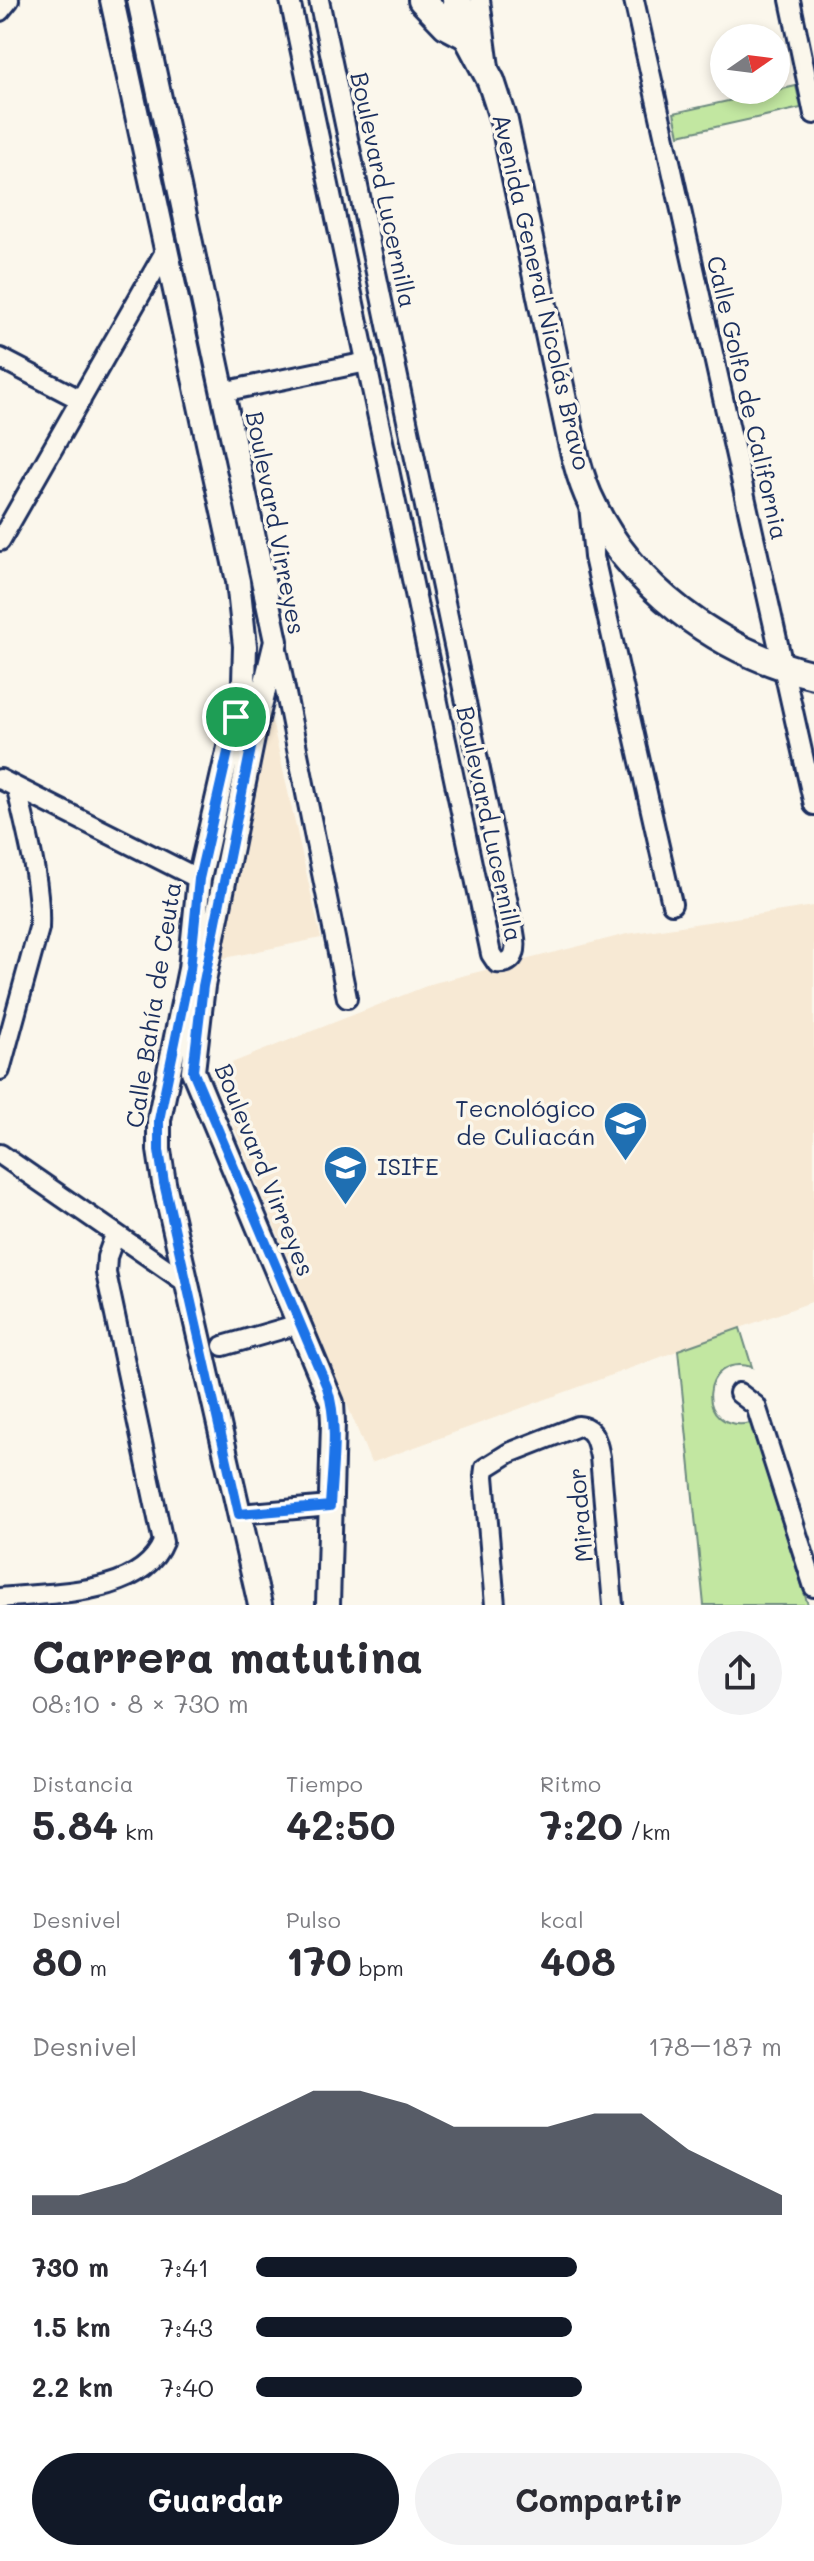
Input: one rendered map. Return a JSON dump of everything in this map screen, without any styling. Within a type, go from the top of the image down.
[{"type":"main road","name":"Avenida General Nicolás Bravo","points":[[422,0],[446,25],[467,36]]},
{"type":"main road","name":"Avenida General Nicolás Bravo","points":[[456,0],[463,13],[467,36],[491,81],[511,150],[572,443],[588,495],[617,546],[655,590],[706,631],[782,668],[814,675]]},
{"type":"street","points":[[0,11],[9,0]]},
{"type":"street","name":"Boulevard Virreyes","points":[[112,0],[238,581],[245,646]]},
{"type":"street","name":"Boulevard Virreyes","points":[[139,0],[276,641],[246,720],[203,986],[193,1071],[332,1403],[328,1605]]},
{"type":"street","name":"Boulevard Lucernilla","points":[[290,0],[491,954],[501,964],[511,960],[514,955],[514,932],[319,0]]},
{"type":"street","points":[[480,0],[491,81]]},
{"type":"street","name":"Calle Golfo de California","points":[[634,0],[814,805]]},
{"type":"street","points":[[790,0],[812,90],[814,114]]},
{"type":"street","points":[[0,541],[166,250]]},
{"type":"street","points":[[0,358],[81,400]]},
{"type":"street","points":[[222,392],[367,362]]},
{"type":"street","points":[[588,495],[594,557],[672,904]]},
{"type":"street","points":[[276,641],[347,998]]},
{"type":"street","name":"Calle Bahía de Ceuta","points":[[245,646],[246,720],[199,879],[190,969],[159,1120],[160,1160],[260,1605]]},
{"type":"street","points":[[0,779],[199,879]]},
{"type":"street","points":[[0,1070],[39,928],[40,909],[34,869],[17,789]]},
{"type":"street","points":[[0,1154],[187,1283]]},
{"type":"street","points":[[0,1598],[110,1586],[146,1566],[160,1551],[163,1542],[106,1273],[107,1257],[115,1235]]},
{"type":"street","points":[[223,1346],[299,1324]]},
{"type":"street","points":[[739,1393],[756,1406],[814,1587]]},
{"type":"street","name":"Mirador","points":[[495,1605],[485,1468],[498,1458],[568,1429],[584,1426],[594,1434],[600,1457],[613,1605]]},
{"type":"street","points":[[239,1514],[330,1506]]},
{"type":"shaded area","points":[[270,712],[321,938],[220,959]]},
{"type":"shaded area","name":"Tecnológico de Culiacán","points":[[814,906],[814,1301],[371,1463],[211,1071],[434,983],[627,934]]},
{"type":"green space","points":[[796,86],[801,108],[679,135],[674,113],[715,104],[790,104],[790,87]]},
{"type":"green space","points":[[740,1328],[752,1367],[735,1365],[722,1371],[714,1381],[710,1394],[712,1406],[719,1417],[732,1423],[751,1423],[808,1605],[704,1605],[678,1350]]},
{"type":"place","name":"Tecnológico de Culiacán","points":[[626,1162]]},
{"type":"place","name":"ISIFE","points":[[346,1206]]},
{"type":"route","points":[[236,717],[256,723],[203,986],[193,1071],[327,1387],[333,1422],[330,1506],[239,1514],[159,1150],[159,1120],[190,969],[199,879],[236,717]]}]
